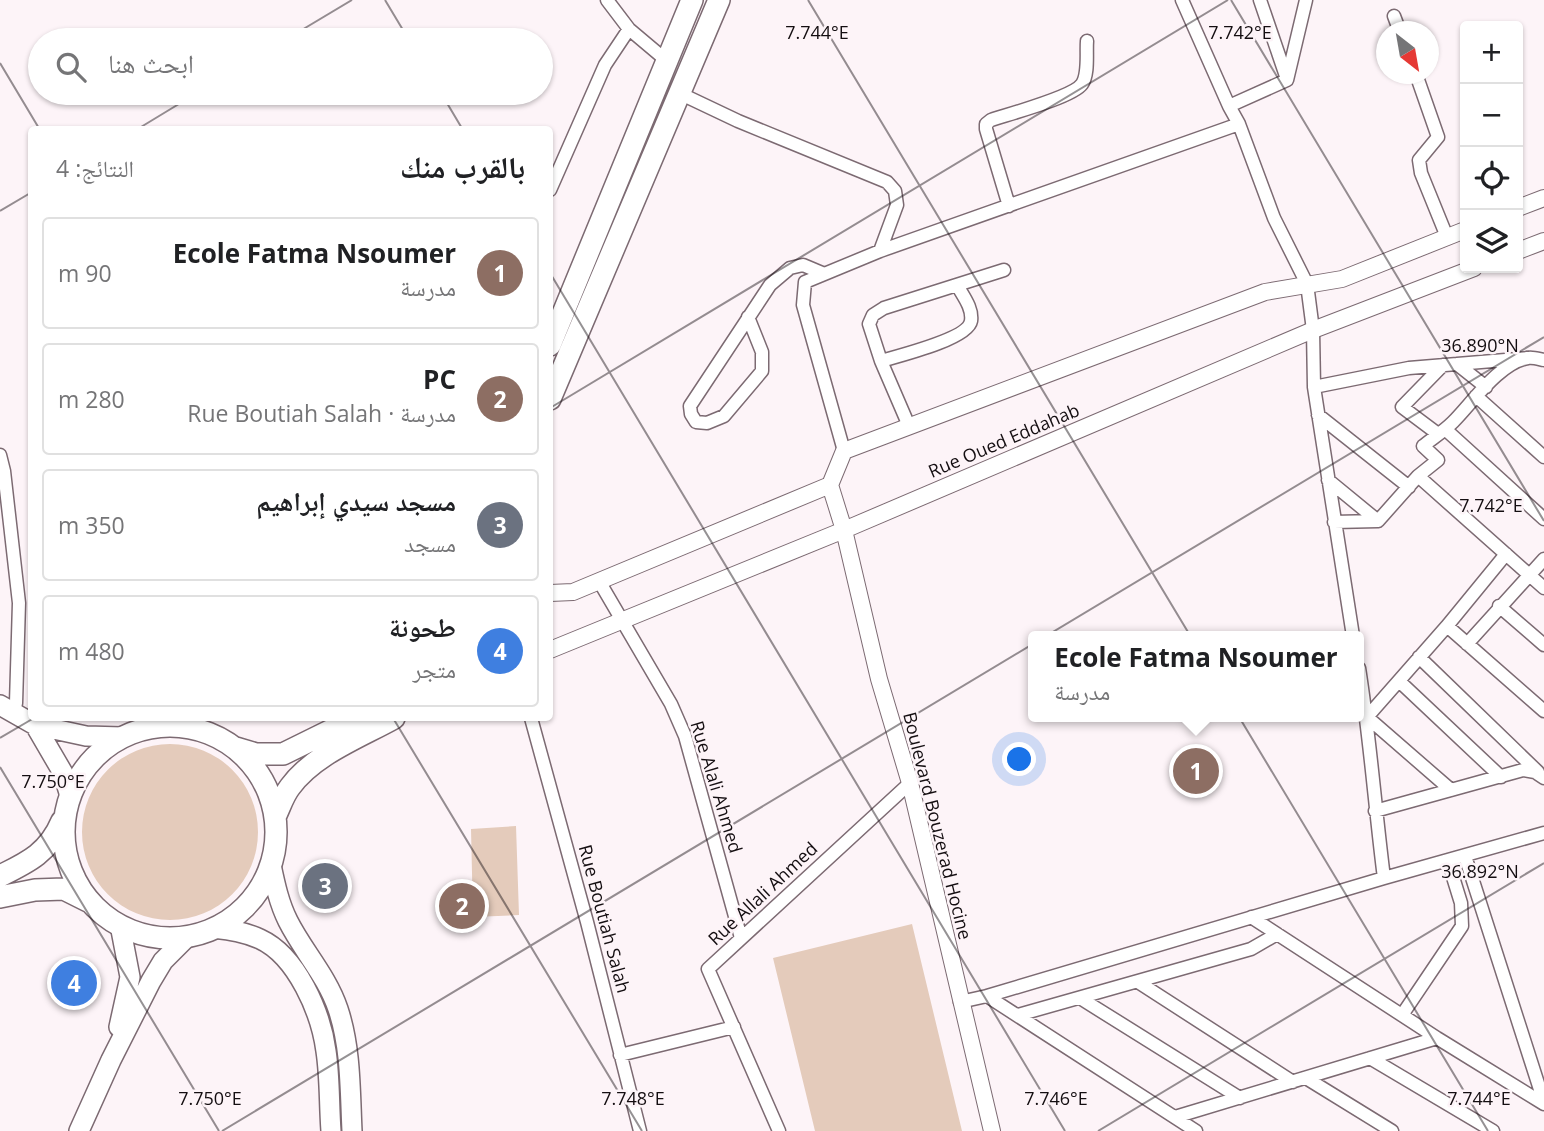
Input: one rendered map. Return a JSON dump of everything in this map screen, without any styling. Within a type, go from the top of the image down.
[{"type":"highway","points":[[553,338],[692,0]]},
{"type":"highway","points":[[553,392],[719,0]]},
{"type":"highway","points":[[0,876],[28,862],[48,847],[82,772],[100,752],[123,737],[151,727],[181,726],[210,733],[236,748],[256,754],[283,754],[350,721]]},
{"type":"highway","points":[[275,817],[290,787],[301,775],[324,757],[389,721]]},
{"type":"highway","points":[[0,897],[35,890],[64,889],[90,902],[120,925],[153,937],[188,936],[214,928],[238,913],[258,891],[271,865],[276,841],[275,817],[268,791],[255,768],[236,748]]},
{"type":"highway","points":[[68,805],[64,845],[73,875],[90,902]]},
{"type":"main road","points":[[1523,206],[1544,198]]},
{"type":"main road","points":[[553,593],[573,592],[830,485],[844,451],[1265,292],[1342,279],[1460,232]]},
{"type":"main road","points":[[1523,249],[1544,241]]},
{"type":"main road","name":"Rue Oued Eddahab","points":[[553,649],[844,530],[1313,330],[1461,273]]},
{"type":"main road","name":"Boulevard Bouzerad Hocine","points":[[830,485],[844,530],[879,679],[911,783],[992,1131]]},
{"type":"main road","points":[[7,708],[28,721]]},
{"type":"main road","points":[[28,721],[35,725],[86,736],[123,737]]},
{"type":"main road","points":[[35,725],[63,773],[68,805]]},
{"type":"main road","points":[[271,865],[276,890],[288,922],[325,979],[338,1008],[346,1041],[352,1131]]},
{"type":"main road","points":[[111,1060],[131,978],[120,925]]},
{"type":"main road","points":[[214,928],[239,931],[263,940],[285,958],[306,989],[319,1018],[326,1050],[331,1131]]},
{"type":"main road","points":[[79,1131],[111,1060],[163,961],[188,936]]},
{"type":"street","points":[[607,0],[629,29],[667,61]]},
{"type":"street","points":[[1182,0],[1238,124],[1274,218],[1307,284],[1313,330],[1314,387],[1352,631]]},
{"type":"street","points":[[1259,0],[1287,80]]},
{"type":"street","points":[[1287,80],[1306,0]]},
{"type":"street","points":[[1394,16],[1396,21]]},
{"type":"street","points":[[553,183],[604,65],[629,29]]},
{"type":"street","points":[[1009,206],[985,129],[986,124],[1079,87],[1084,78],[1087,41]]},
{"type":"street","points":[[1229,106],[1287,80]]},
{"type":"street","points":[[1419,84],[1438,137],[1419,160],[1420,173],[1447,237]]},
{"type":"street","points":[[679,93],[738,121],[887,182],[895,191],[897,205],[880,251]]},
{"type":"street","points":[[844,451],[803,306],[805,282],[880,251],[1238,124]]},
{"type":"street","points":[[748,317],[762,352],[762,370],[724,416],[707,423],[696,422],[690,406],[748,317],[770,285],[790,268],[803,265],[822,274]]},
{"type":"street","points":[[909,426],[881,362],[869,324],[873,314],[884,308],[1004,270]]},
{"type":"street","points":[[881,362],[965,331],[971,323],[970,309],[957,285]]},
{"type":"street","points":[[1314,387],[1409,368],[1528,358],[1544,360]]},
{"type":"street","points":[[1334,522],[1378,521],[1418,476],[1438,460],[1423,446],[1507,368],[1528,358]]},
{"type":"street","points":[[1457,364],[1544,457]]},
{"type":"street","points":[[1443,365],[1402,407],[1441,431],[1544,519]]},
{"type":"street","points":[[1318,415],[1409,487]]},
{"type":"street","points":[[0,455],[19,603],[16,703],[7,708]]},
{"type":"street","points":[[1418,476],[1544,588]]},
{"type":"street","points":[[1328,480],[1378,521]]},
{"type":"street","points":[[1367,717],[1506,554]]},
{"type":"street","points":[[1467,644],[1544,559]]},
{"type":"street","name":"Rue Alali Ahmed","points":[[599,581],[671,704],[685,736],[741,938]]},
{"type":"street","points":[[1499,606],[1544,645]]},
{"type":"street","points":[[1447,626],[1544,711]]},
{"type":"street","points":[[1419,657],[1542,776]]},
{"type":"street","points":[[1399,681],[1501,777]]},
{"type":"street","points":[[1364,699],[1384,878]]},
{"type":"street","points":[[1367,717],[1451,790]]},
{"type":"street","name":"Rue Boutiah Salah","points":[[532,721],[640,1131]]},
{"type":"street","points":[[1375,811],[1523,770],[1542,776]]},
{"type":"street","name":"Rue Allali Ahmed","points":[[779,1131],[708,969],[911,783]]},
{"type":"street","points":[[960,1002],[1544,833]]},
{"type":"street","points":[[1465,856],[1544,1103]]},
{"type":"street","points":[[1402,1015],[1462,926],[1461,903],[1448,861]]},
{"type":"street","points":[[1251,917],[1437,1038],[1544,1103]]},
{"type":"street","points":[[1018,1015],[1251,949],[1277,934]]},
{"type":"street","points":[[1138,982],[1299,1080],[1392,1131]]},
{"type":"street","points":[[987,996],[1196,1131]]},
{"type":"street","points":[[1080,998],[1240,1098]]},
{"type":"street","points":[[620,1055],[734,1027]]},
{"type":"street","points":[[1175,1117],[1437,1038]]},
{"type":"street","points":[[1370,1058],[1493,1131]]},
{"type":"shaded area","points":[[170,744],[204,750],[233,769],[252,798],[258,832],[252,866],[233,895],[204,914],[170,920],[136,914],[107,895],[88,866],[82,832],[88,798],[107,769],[136,750]]},
{"type":"shaded area","points":[[516,826],[519,915],[473,917],[471,829]]},
{"type":"shaded area","points":[[912,924],[962,1131],[815,1131],[773,958]]},
{"type":"place","name":"Ecole Fatma Nsoumer","points":[[1196,771]]},
{"type":"place","name":"مسجد سيدي إبراهيم","points":[[325,886]]},
{"type":"place","name":"PC","points":[[462,906]]},
{"type":"place","name":"طحونة","points":[[74,983]]}]
